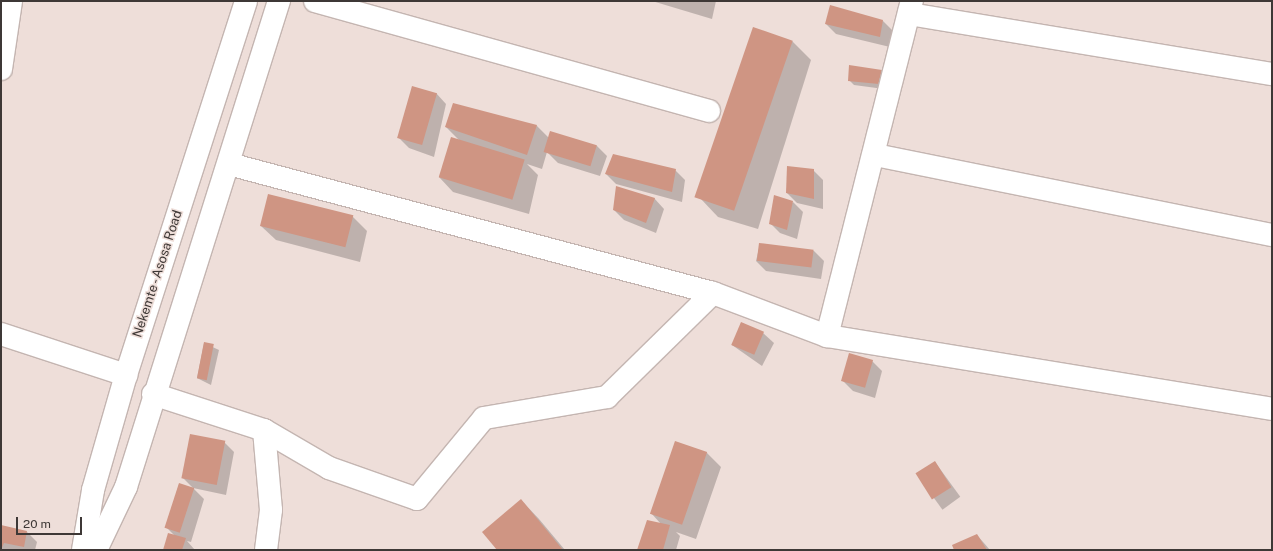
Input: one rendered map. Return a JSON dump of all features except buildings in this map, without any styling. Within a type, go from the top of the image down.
[{"type":"main road","points":[[1,70],[11,1]]},
{"type":"main road","name":"Nekemte - Asosa Road","points":[[83,550],[93,490],[126,375],[246,1]]},
{"type":"main road","points":[[96,550],[126,487],[153,394],[229,164],[279,1]]},
{"type":"main road","points":[[315,1],[709,111]]},
{"type":"main road","points":[[827,336],[875,155],[911,7],[1272,74]]},
{"type":"main road","points":[[875,155],[1272,236]]},
{"type":"main road","points":[[229,164],[713,293],[827,336],[1272,409]]},
{"type":"main road","points":[[153,394],[264,430],[329,468],[417,499],[484,418],[607,397],[713,293]]},
{"type":"main road","points":[[1,334],[126,375]]},
{"type":"main road","points":[[264,430],[271,510],[266,550]]}]
